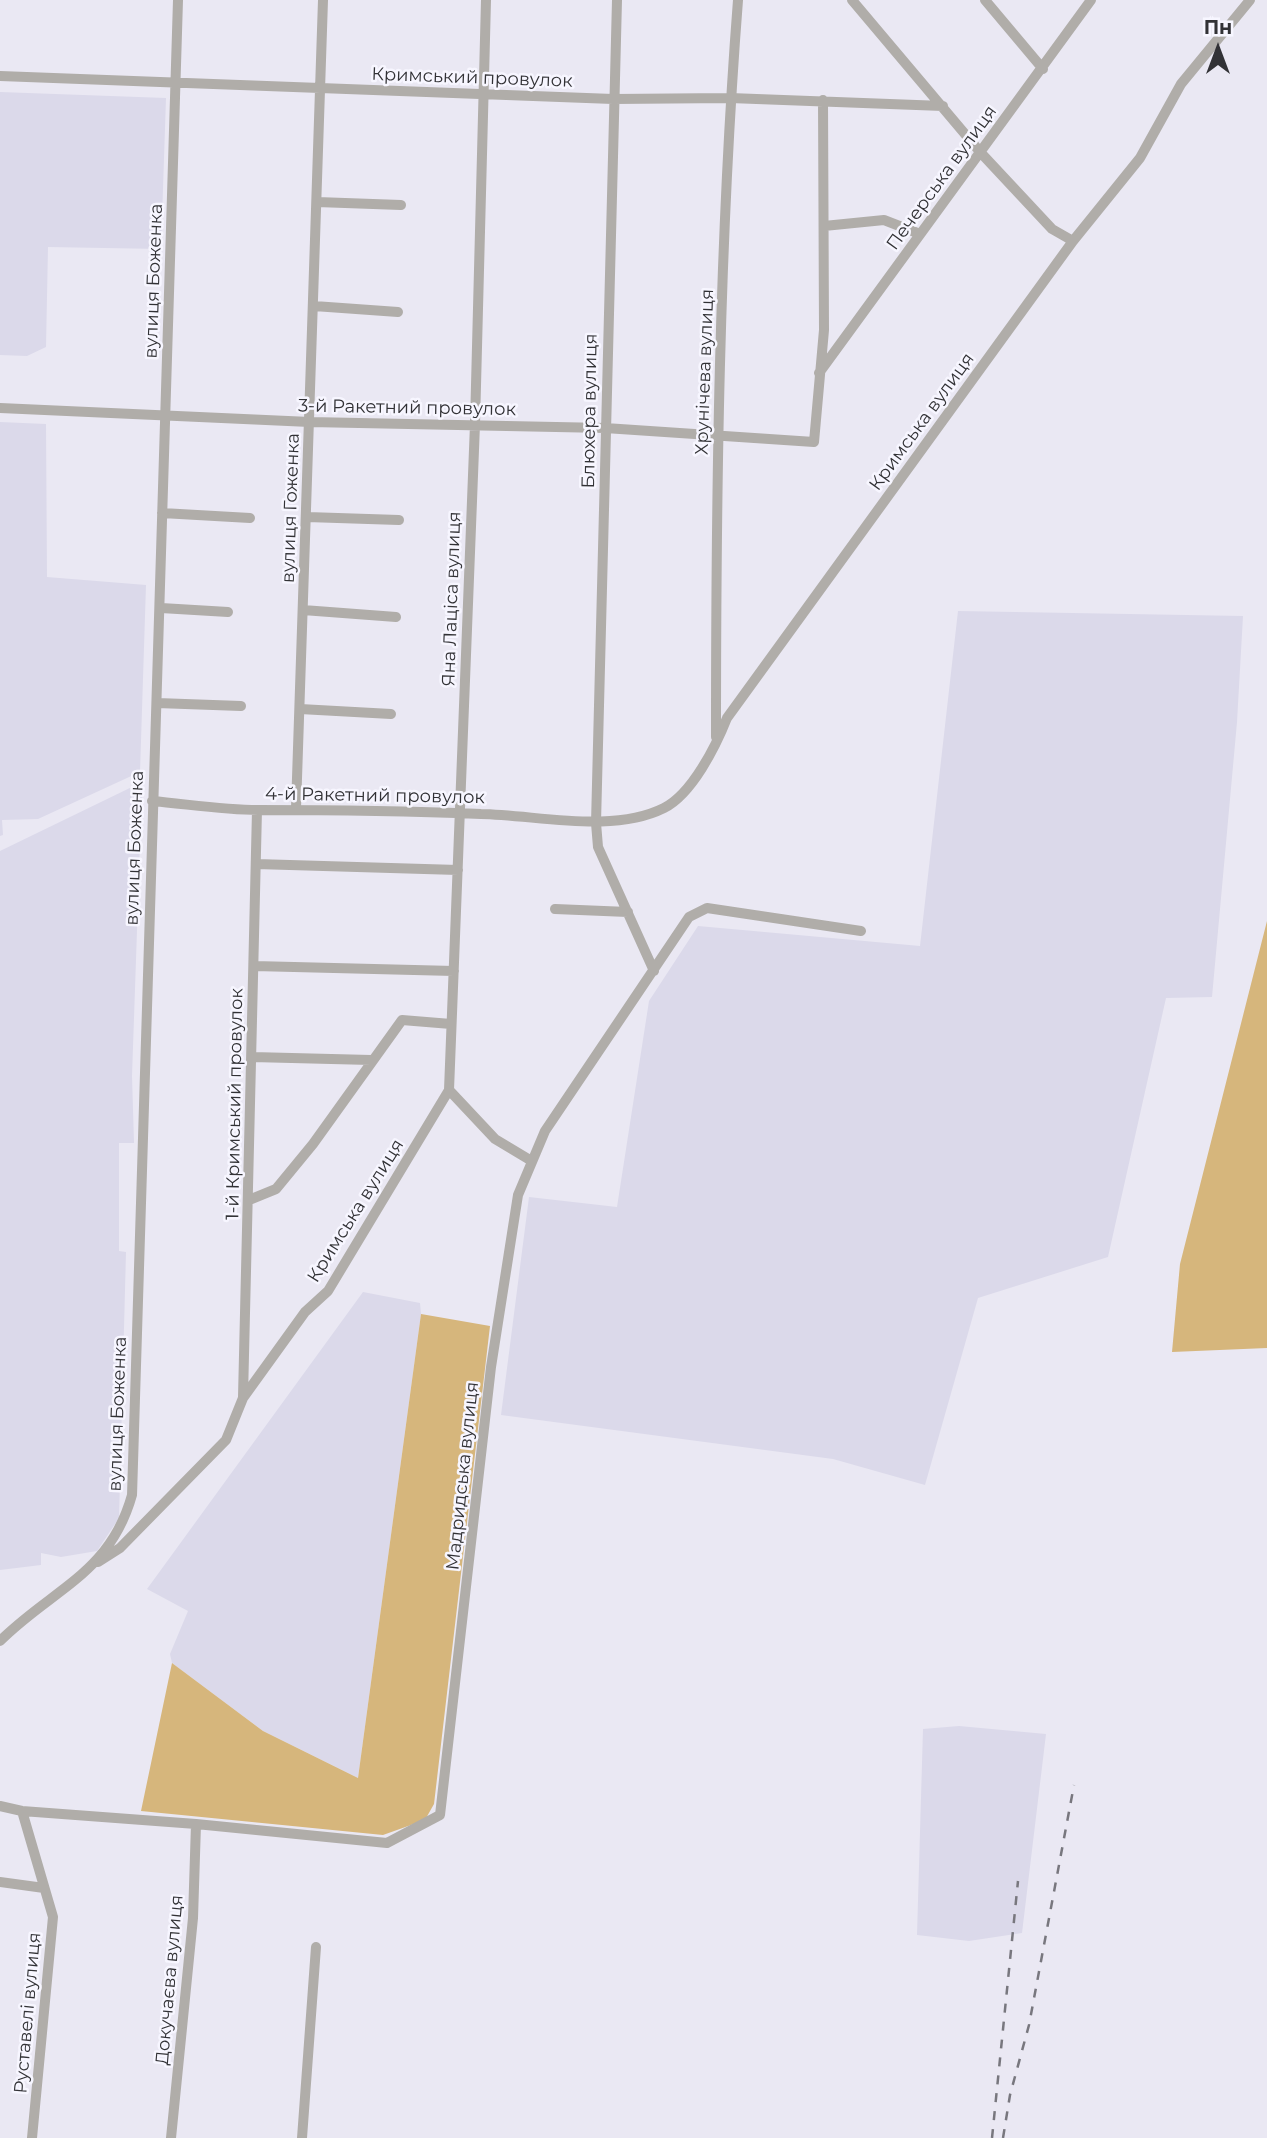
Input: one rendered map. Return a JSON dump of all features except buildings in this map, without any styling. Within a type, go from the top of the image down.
[{"type":"street","name":"вулиця Боженка","points":[[0,1641],[95,1564],[125,1520],[132,1495],[178,0]]},
{"type":"street","name":"вулиця Гоженка","points":[[296,808],[323,0]]},
{"type":"street","name":"Яна Лаціса вулиця","points":[[449,1090],[475,424],[485,0]]},
{"type":"street","name":"Блюхера вулиця","points":[[617,0],[596,823],[598,847],[654,971]]},
{"type":"street","name":"Хрунічева вулиця","points":[[716,745],[718,434],[730,98],[738,0]]},
{"type":"street","points":[[852,0],[981,153],[1052,229],[1073,241]]},
{"type":"street","points":[[985,0],[1042,69]]},
{"type":"street","name":"Печерська вулиця","points":[[818,375],[1091,0]]},
{"type":"street","name":"Кримська вулиця","points":[[596,823],[640,818],[667,807],[703,766],[735,707],[1073,241],[1140,158],[1181,84],[1250,0]]},
{"type":"street","name":"Кримський провулок","points":[[0,76],[613,99],[730,98],[943,106]]},
{"type":"street","points":[[818,375],[824,330],[823,100]]},
{"type":"street","points":[[317,202],[401,205]]},
{"type":"street","points":[[824,226],[884,220],[920,234]]},
{"type":"street","points":[[314,306],[398,312]]},
{"type":"street","name":"3-й Ракетний провулок","points":[[0,408],[310,422],[605,428],[814,442],[818,375]]},
{"type":"street","points":[[162,513],[250,518]]},
{"type":"street","points":[[307,517],[399,520]]},
{"type":"street","points":[[161,608],[229,612]]},
{"type":"street","points":[[303,610],[396,617]]},
{"type":"street","points":[[157,703],[241,706]]},
{"type":"street","points":[[300,709],[391,714]]},
{"type":"street","name":"4-й Ракетний провулок","points":[[152,801],[257,810],[296,808],[531,815],[596,823]]},
{"type":"street","name":"1-й Кримський провулок","points":[[243,1398],[257,810]]},
{"type":"street","points":[[256,864],[458,870]]},
{"type":"street","name":"Мадридська вулиця","points":[[0,1806],[22,1811],[195,1824],[387,1843],[440,1815],[491,1367],[518,1195],[530,1160],[545,1130],[689,917],[707,908],[861,932]]},
{"type":"street","points":[[555,909],[628,912]]},
{"type":"street","points":[[254,966],[454,971]]},
{"type":"street","points":[[249,1200],[276,1189],[313,1144],[402,1020],[451,1024]]},
{"type":"street","points":[[252,1057],[371,1060]]},
{"type":"street","points":[[449,1090],[495,1139],[530,1160]]},
{"type":"street","name":"Кримська вулиця","points":[[95,1564],[120,1548],[226,1440],[243,1398],[304,1312],[328,1291],[449,1090]]},
{"type":"street","name":"Руставелі вулиця","points":[[22,1811],[53,1917],[32,2138]]},
{"type":"street","name":"Докучаєва вулиця","points":[[171,2138],[193,1918],[195,1824]]},
{"type":"street","points":[[0,1882],[44,1888]]},
{"type":"street","points":[[302,2138],[316,1947]]},
{"type":"shaded area","points":[[0,92],[166,98],[161,249],[48,247],[46,347],[27,356],[0,355]]},
{"type":"shaded area","points":[[0,422],[46,424],[47,577],[146,585],[140,772],[38,819],[2,820],[3,835],[0,836]]},
{"type":"shaded area","points":[[958,611],[1243,616],[1237,722],[1212,997],[1166,998],[1108,1257],[978,1298],[925,1485],[833,1459],[501,1415],[529,1197],[617,1207],[649,1001],[698,926],[920,946]]},
{"type":"shaded area","points":[[136,785],[142,785],[132,1076],[134,1143],[119,1143],[119,1251],[126,1252],[119,1518],[97,1551],[61,1557],[41,1553],[41,1565],[0,1570],[0,851]]},
{"type":"shaded area","points":[[1267,921],[1267,1348],[1172,1352],[1180,1264]]},
{"type":"shaded area","points":[[363,1292],[420,1303],[421,1314],[358,1778],[263,1731],[172,1663],[170,1654],[188,1611],[147,1589]]},
{"type":"shaded area","points":[[421,1314],[490,1326],[434,1804],[425,1820],[383,1835],[141,1811],[172,1663],[263,1731],[358,1778]]},
{"type":"shaded area","points":[[959,1726],[1046,1734],[1022,1933],[969,1941],[917,1935],[923,1729]]},
{"type":"railway","points":[[1003,2138],[1010,2095],[1029,2025],[1074,1785]]},
{"type":"railway","points":[[992,2138],[1018,1881]]}]
